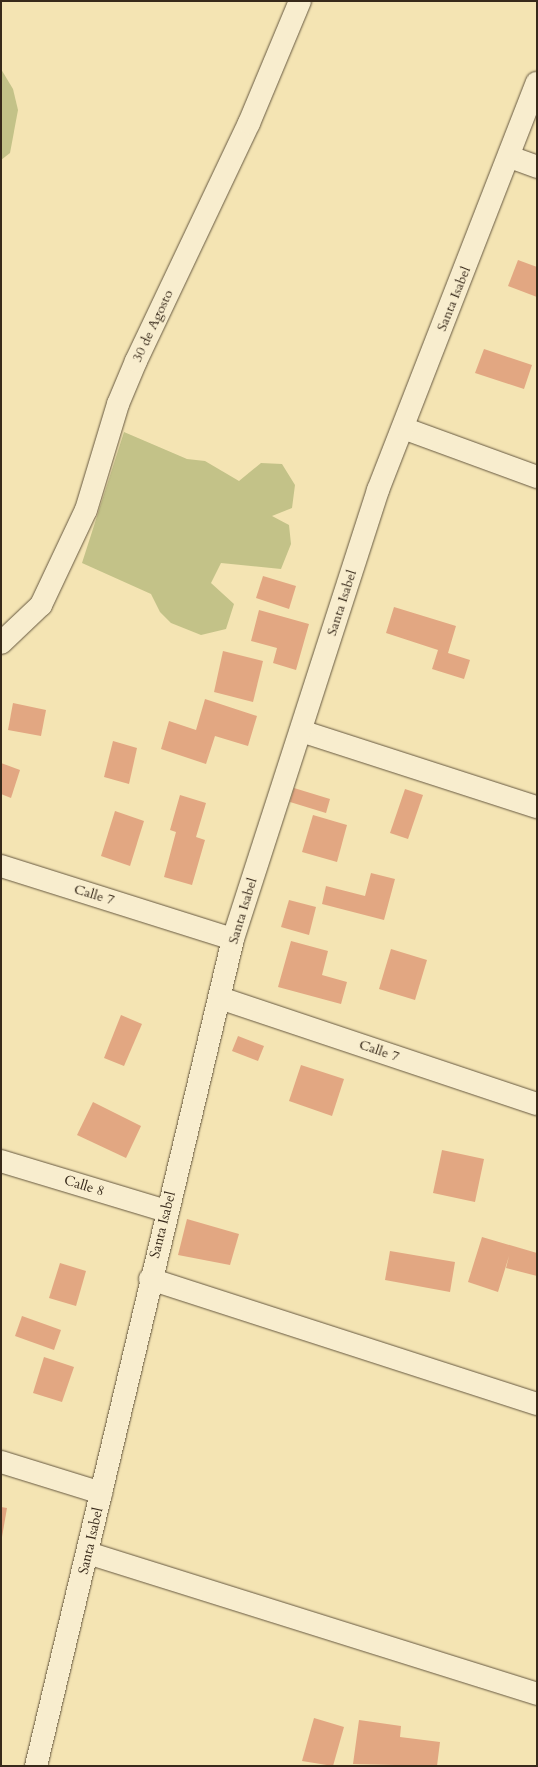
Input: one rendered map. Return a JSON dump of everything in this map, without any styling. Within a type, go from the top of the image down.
[{"type":"street","name":"30 de Agosto","points":[[1,643],[41,605],[86,510],[118,404],[136,361],[246,130],[300,1]]},
{"type":"street","name":"Santa Isabel","points":[[36,1766],[88,1553],[150,1279],[220,998],[233,939],[378,490],[510,157],[537,83]]},
{"type":"street","points":[[510,157],[537,167]]},
{"type":"street","points":[[403,428],[537,477]]},
{"type":"street","points":[[301,731],[537,807]]},
{"type":"street","name":"Calle 7","points":[[1,866],[233,939]]},
{"type":"street","name":"Calle 7","points":[[220,998],[537,1104]]},
{"type":"street","name":"Calle 8","points":[[1,1161],[167,1211]]},
{"type":"street","points":[[150,1279],[537,1404]]},
{"type":"street","points":[[1,1462],[102,1493]]},
{"type":"street","points":[[88,1553],[537,1694]]},
{"type":"shaded area","points":[[1,69],[13,89],[18,110],[10,153],[1,160]]},
{"type":"shaded area","points":[[124,432],[187,459],[205,461],[239,481],[261,463],[282,464],[295,485],[292,508],[272,516],[289,525],[291,544],[281,569],[221,563],[211,583],[234,604],[226,629],[201,635],[171,623],[160,612],[151,594],[82,563]]},
{"type":"building","points":[[518,260],[537,267],[537,297],[508,286]]},
{"type":"building","points":[[484,349],[532,365],[524,389],[475,373]]},
{"type":"building","points":[[263,576],[296,586],[289,609],[256,598]]},
{"type":"building","points":[[394,607],[456,626],[448,653],[470,660],[464,679],[432,669],[438,650],[386,633]]},
{"type":"building","points":[[259,610],[309,624],[296,670],[273,663],[277,648],[251,641]]},
{"type":"building","points":[[223,651],[263,661],[253,702],[214,692]]},
{"type":"building","points":[[205,699],[257,716],[248,746],[215,736],[206,764],[161,749],[169,721],[196,730]]},
{"type":"building","points":[[13,703],[46,710],[41,736],[8,730]]},
{"type":"building","points":[[113,741],[137,748],[129,784],[104,777]]},
{"type":"building","points":[[1,763],[20,770],[11,798],[1,794]]},
{"type":"building","points":[[294,788],[330,799],[326,813],[290,802]]},
{"type":"building","points":[[405,789],[423,795],[408,839],[390,833]]},
{"type":"building","points":[[180,795],[206,803],[196,837],[205,840],[192,885],[164,877],[176,832],[170,830]]},
{"type":"building","points":[[115,811],[144,821],[130,866],[101,856]]},
{"type":"building","points":[[313,815],[347,825],[337,862],[302,852]]},
{"type":"building","points":[[371,873],[395,879],[384,920],[322,904],[326,886],[365,896]]},
{"type":"building","points":[[289,900],[316,907],[309,935],[281,927]]},
{"type":"building","points":[[291,941],[328,951],[322,975],[347,982],[341,1004],[278,987]]},
{"type":"building","points":[[391,949],[427,960],[415,1000],[379,989]]},
{"type":"building","points":[[121,1015],[142,1024],[124,1066],[104,1058]]},
{"type":"building","points":[[238,1036],[264,1046],[258,1061],[232,1051]]},
{"type":"building","points":[[301,1065],[344,1079],[332,1116],[289,1101]]},
{"type":"building","points":[[93,1102],[141,1126],[126,1158],[77,1135]]},
{"type":"building","points":[[442,1150],[484,1159],[475,1202],[433,1193]]},
{"type":"building","points":[[187,1219],[239,1234],[230,1265],[178,1255]]},
{"type":"building","points":[[482,1237],[537,1253],[537,1276],[506,1268],[509,1256],[498,1292],[468,1282]]},
{"type":"building","points":[[390,1251],[455,1262],[450,1292],[385,1280]]},
{"type":"building","points":[[60,1263],[86,1271],[76,1306],[49,1298]]},
{"type":"building","points":[[22,1316],[61,1330],[54,1350],[15,1336]]},
{"type":"building","points":[[44,1357],[74,1367],[62,1402],[33,1393]]},
{"type":"building","points":[[1,1507],[7,1508],[2,1537],[1,1536]]},
{"type":"building","points":[[314,1718],[344,1727],[333,1766],[302,1761]]},
{"type":"building","points":[[359,1720],[401,1726],[400,1737],[440,1742],[437,1766],[353,1764]]}]
